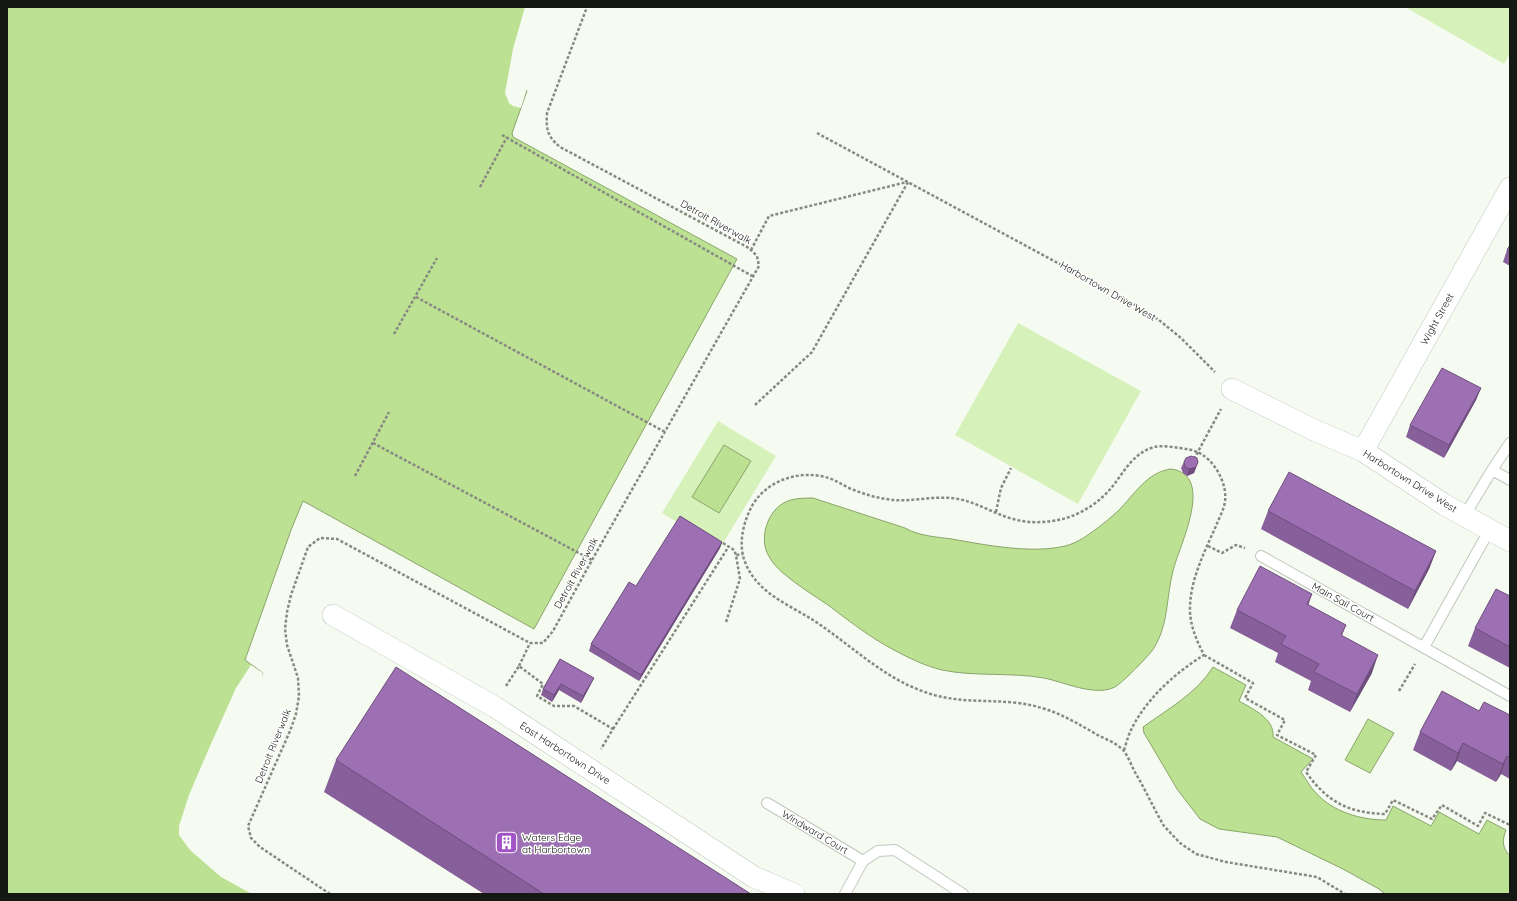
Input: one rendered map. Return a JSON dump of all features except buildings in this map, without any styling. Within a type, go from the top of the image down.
[{"type":"street","name":"Wight Street","points":[[1363,451],[1510,188]]},
{"type":"street","name":"Harbortown Drive West","points":[[1232,389],[1314,430],[1363,451],[1445,505],[1510,540]]},
{"type":"street","name":"East Harbortown Drive","points":[[333,615],[495,707],[754,877],[794,894]]},
{"type":"lane","points":[[1465,515],[1510,443]]},
{"type":"lane","points":[[1492,470],[1510,480]]},
{"type":"lane","points":[[1424,647],[1490,529]]},
{"type":"lane","name":"Main Sail Court","points":[[1261,556],[1510,696]]},
{"type":"lane","name":"Windward Court","points":[[767,803],[863,861]]},
{"type":"lane","points":[[845,894],[863,861],[878,851],[895,850],[963,894]]},
{"type":"path","name":"Detroit Riverwalk","points":[[330,894],[260,848],[251,838],[248,826],[296,714],[299,696],[298,678],[287,645],[287,612],[291,595],[308,547],[320,538],[337,538],[530,643],[543,642],[554,631],[592,560],[759,266],[757,256],[751,250],[560,147],[551,139],[546,126],[547,113],[587,7]]},
{"type":"path","name":"Harbortown Drive West","points":[[817,133],[1130,302],[1153,316],[1181,338],[1232,389]]},
{"type":"path","points":[[502,135],[754,277]]},
{"type":"path","points":[[480,187],[507,137]]},
{"type":"path","points":[[751,250],[768,216],[908,182]]},
{"type":"path","points":[[755,405],[812,352],[908,182]]},
{"type":"path","points":[[394,334],[437,258]]},
{"type":"path","points":[[416,297],[665,432]]},
{"type":"path","points":[[1192,463],[1232,389]]},
{"type":"path","points":[[355,476],[389,412]]},
{"type":"path","points":[[373,443],[592,560]]},
{"type":"path","points":[[1345,894],[1317,876],[1226,862],[1196,854],[1187,849],[1171,835],[1164,826],[1124,750],[1110,740],[1072,720],[1041,708],[1019,704],[972,702],[933,695],[899,682],[884,672],[826,628],[763,589],[757,583],[750,572],[743,554],[742,534],[746,518],[756,500],[773,484],[784,478],[798,475],[812,475],[825,477],[878,498],[908,501],[950,498],[970,501],[1009,518],[1034,522],[1055,521],[1073,516],[1097,502],[1114,485],[1128,465],[1144,451],[1153,447],[1163,446],[1199,451],[1213,464],[1223,482],[1225,491],[1225,501],[1222,514],[1196,576],[1190,610],[1193,630],[1204,655],[1253,683],[1244,698],[1285,720],[1277,735],[1316,755],[1306,772],[1315,785],[1325,795],[1338,804],[1367,814],[1385,814],[1393,800],[1432,820],[1442,805],[1478,826],[1485,813],[1510,825]]},
{"type":"path","points":[[996,512],[1001,488],[1011,468]]},
{"type":"path","points":[[724,543],[734,550],[740,579],[726,622]]},
{"type":"path","points":[[1208,546],[1222,553],[1233,546],[1239,545],[1261,556]]},
{"type":"path","points":[[590,768],[613,729],[729,546]]},
{"type":"path","points":[[736,555],[743,554]]},
{"type":"path","points":[[495,707],[530,643]]},
{"type":"path","points":[[1399,691],[1424,647]]},
{"type":"path","points":[[1124,750],[1130,730],[1147,705],[1181,671],[1204,655]]},
{"type":"path","points":[[518,666],[543,684],[537,696],[554,706],[574,706],[613,729]]},
{"type":"shaded area","points":[[7,7],[545,7],[521,84],[527,91],[512,133],[513,137],[737,259],[534,629],[303,501],[291,530],[245,660],[263,673],[202,835],[209,845],[284,894],[7,894]]},
{"type":"shaded area","points":[[1405,7],[1510,7],[1510,53],[1504,64]]},
{"type":"shaded area","points":[[1018,323],[1141,391],[1078,504],[955,435]]},
{"type":"shaded area","points":[[718,421],[776,456],[720,548],[662,513]]},
{"type":"shaded area","points":[[724,445],[751,461],[719,513],[692,497]]},
{"type":"shaded area","points":[[1171,469],[1184,474],[1191,484],[1193,497],[1187,529],[1173,571],[1165,620],[1159,639],[1147,657],[1118,685],[1107,690],[1089,690],[1031,676],[954,672],[942,670],[917,662],[869,635],[805,590],[778,568],[771,560],[766,550],[766,527],[773,513],[784,503],[799,498],[813,498],[928,536],[1008,548],[1038,549],[1065,546],[1082,539],[1102,525],[1118,511],[1135,491],[1148,479],[1162,471]]},
{"type":"shaded area","points":[[1213,667],[1246,685],[1239,701],[1262,715],[1267,720],[1273,731],[1273,737],[1313,759],[1301,772],[1310,786],[1323,800],[1339,810],[1357,816],[1377,820],[1386,820],[1393,806],[1431,826],[1439,812],[1479,834],[1487,820],[1506,830],[1504,847],[1510,856],[1510,894],[1385,894],[1379,889],[1343,869],[1277,837],[1219,829],[1200,819],[1177,789],[1144,733],[1143,727],[1190,693],[1199,685]]},
{"type":"shaded area","points":[[1368,719],[1394,733],[1370,773],[1345,760]]},
{"type":"pier","points":[[525,7],[547,7],[523,83],[527,88],[521,108],[513,106],[509,103],[505,93],[513,49]]},
{"type":"pier","points":[[251,665],[263,673],[261,683],[204,835],[210,844],[286,894],[252,894],[221,877],[190,850],[179,835],[179,826],[189,795],[236,688]]},
{"type":"place","name":"Waters Edge at Harbortown","points":[[507,843]]}]
